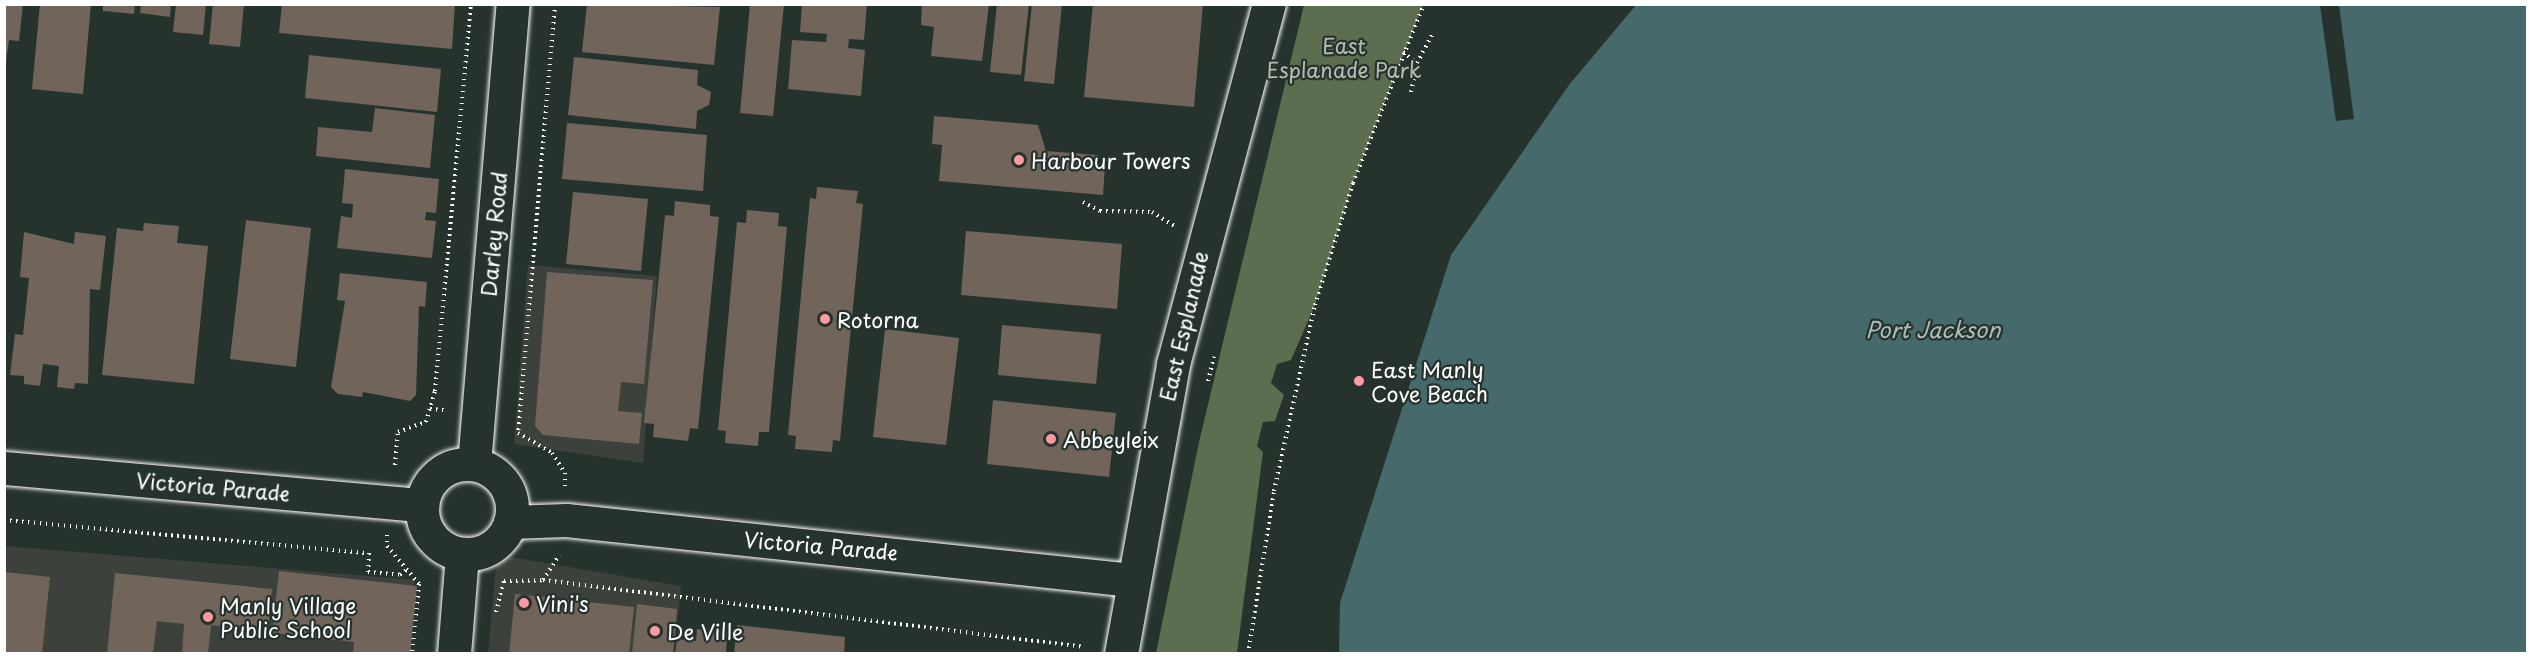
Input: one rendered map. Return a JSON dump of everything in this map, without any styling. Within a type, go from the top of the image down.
[{"type":"street","name":"Darley Road","points":[[474,464],[513,4]]},
{"type":"street","name":"East Esplanade","points":[[1121,654],[1132,580],[1173,364],[1269,4]]},
{"type":"street","points":[[461,464],[474,464],[504,483],[510,497],[510,522],[490,548],[462,554],[431,536],[422,505],[435,476],[461,464]]},
{"type":"street","name":"Victoria Parade","points":[[4,468],[422,505]]},
{"type":"street","name":"Victoria Parade","points":[[510,522],[566,520],[1132,580]]},
{"type":"street","points":[[454,654],[462,554]]},
{"type":"path","points":[[395,465],[398,432],[426,422],[435,391],[471,4]]},
{"type":"path","points":[[543,580],[561,552],[566,520],[565,473],[552,453],[518,433],[555,4]]},
{"type":"path","points":[[1248,654],[1274,491],[1315,304],[1353,183],[1403,52],[1424,4]]},
{"type":"path","points":[[1411,92],[1417,63],[1433,33]]},
{"type":"path","points":[[1403,52],[1417,63]]},
{"type":"path","points":[[1083,202],[1100,211],[1152,212],[1178,227]]},
{"type":"path","points":[[1207,387],[1215,353]]},
{"type":"path","points":[[4,520],[369,553],[368,572],[400,575],[409,568]]},
{"type":"path","points":[[387,534],[387,546],[409,568],[419,584],[412,654]]},
{"type":"path","points":[[496,612],[504,581],[543,580],[1085,646],[1085,654]]},
{"type":"shaded area","points":[[528,265],[657,276],[643,463],[514,444]]},
{"type":"shaded area","name":"Manly Village Public School","points":[[4,546],[415,580],[407,653],[5,653]]},
{"type":"shaded area","points":[[497,555],[681,586],[674,653],[488,654]]},
{"type":"green space","name":"East Esplanade Park","points":[[1304,5],[1423,5],[1353,183],[1315,305],[1291,360],[1277,364],[1271,383],[1284,395],[1275,421],[1263,422],[1257,446],[1263,452],[1237,653],[1156,653],[1199,442]]},
{"type":"water","name":"Port Jackson","points":[[1636,5],[2527,5],[2527,653],[1339,654],[1340,603],[1451,255],[1569,85]]},
{"type":"pier","points":[[2320,5],[2339,5],[2354,119],[2336,121]]},
{"type":"building","points":[[4,4],[23,4],[19,41],[9,40],[6,62]]},
{"type":"building","points":[[40,4],[91,4],[83,94],[32,89]]},
{"type":"building","points":[[103,4],[135,4],[134,14],[103,11]]},
{"type":"building","points":[[141,4],[171,4],[170,17],[140,13]]},
{"type":"building","points":[[176,4],[206,4],[203,35],[173,32]]},
{"type":"building","points":[[213,4],[244,4],[240,47],[209,44]]},
{"type":"building","points":[[282,4],[455,4],[452,49],[279,33]]},
{"type":"building","points":[[587,4],[720,7],[714,65],[582,52]]},
{"type":"building","points":[[750,4],[784,4],[773,116],[740,113]]},
{"type":"building","points":[[802,4],[867,4],[864,40],[849,39],[848,48],[865,50],[861,96],[788,89],[792,40],[826,42],[827,34],[800,32]]},
{"type":"building","points":[[922,4],[989,4],[982,61],[931,56],[934,27],[921,25]]},
{"type":"building","points":[[997,4],[1029,4],[1021,75],[990,72]]},
{"type":"building","points":[[1032,4],[1062,4],[1054,84],[1024,81]]},
{"type":"building","points":[[1093,4],[1203,4],[1194,107],[1084,97]]},
{"type":"building","points":[[309,55],[441,69],[437,112],[305,98]]},
{"type":"building","points":[[574,57],[698,70],[697,85],[711,92],[709,105],[697,111],[696,129],[568,115]]},
{"type":"building","points":[[375,108],[435,115],[430,168],[316,156],[318,127],[372,132]]},
{"type":"building","name":"Harbour Towers","points":[[934,116],[1038,125],[1046,151],[1098,155],[1098,165],[1105,166],[1103,195],[939,181],[942,145],[932,144]]},
{"type":"building","points":[[567,123],[707,135],[703,191],[562,179]]},
{"type":"building","points":[[345,169],[439,179],[436,213],[426,212],[425,220],[436,221],[432,258],[337,248],[341,216],[352,218],[353,204],[342,203]]},
{"type":"building","name":"Rotorna","points":[[817,187],[858,191],[856,203],[863,204],[840,441],[833,440],[832,452],[795,449],[796,436],[788,435],[810,198],[816,199]]},
{"type":"building","points":[[573,192],[648,199],[641,271],[566,264]]},
{"type":"building","points":[[675,201],[710,205],[710,216],[719,217],[698,429],[690,428],[688,441],[653,437],[654,424],[644,423],[665,215],[674,216]]},
{"type":"building","points":[[747,210],[779,213],[778,226],[787,227],[769,432],[759,432],[758,446],[725,443],[726,431],[718,430],[737,222],[746,223]]},
{"type":"building","points":[[246,220],[311,228],[296,367],[230,359]]},
{"type":"building","points":[[144,223],[179,226],[177,243],[208,246],[194,384],[102,375],[117,228],[143,231]]},
{"type":"building","points":[[966,231],[1122,244],[1117,309],[961,295]]},
{"type":"building","points":[[24,232],[74,244],[75,232],[106,236],[100,290],[90,289],[88,384],[75,383],[74,389],[57,387],[59,366],[43,364],[40,386],[24,384],[24,376],[10,375],[15,334],[23,335],[29,278],[20,277]]},
{"type":"building","points":[[547,272],[653,280],[644,384],[621,382],[618,411],[642,413],[639,444],[543,435],[535,426]]},
{"type":"building","points":[[340,273],[427,282],[425,307],[419,306],[416,395],[410,401],[363,392],[362,397],[338,394],[331,387],[345,301],[337,300]]},
{"type":"building","points":[[1002,325],[1101,334],[1096,384],[998,375]]},
{"type":"building","points":[[885,329],[959,338],[946,445],[873,437]]},
{"type":"building","name":"Abbeyleix","points":[[993,400],[1116,413],[1109,477],[987,464]]},
{"type":"building","points":[[279,571],[417,586],[410,654],[353,654],[354,642],[272,633]]},
{"type":"building","points":[[5,572],[50,577],[42,654],[5,654]]},
{"type":"building","points":[[115,573],[272,589],[268,631],[211,625],[208,654],[182,654],[184,624],[157,621],[153,654],[107,654]]},
{"type":"building","points":[[515,594],[634,607],[629,654],[509,654]]},
{"type":"building","name":"De Ville","points":[[637,604],[677,609],[673,654],[632,654]]},
{"type":"building","points":[[737,625],[845,637],[844,654],[734,654]]},
{"type":"building","points":[[697,629],[727,633],[726,654],[675,654],[677,639],[696,641]]},
{"type":"place","name":"Harbour Towers","points":[[1019,160]]},
{"type":"place","name":"Rotorna","points":[[825,319]]},
{"type":"place","name":"East Manly Cove Beach","points":[[1359,381]]},
{"type":"place","name":"Abbeyleix","points":[[1051,439]]},
{"type":"place","name":"Vini's","points":[[524,603]]},
{"type":"place","name":"Manly Village Public School","points":[[208,617]]},
{"type":"place","name":"De Ville","points":[[655,631]]}]
